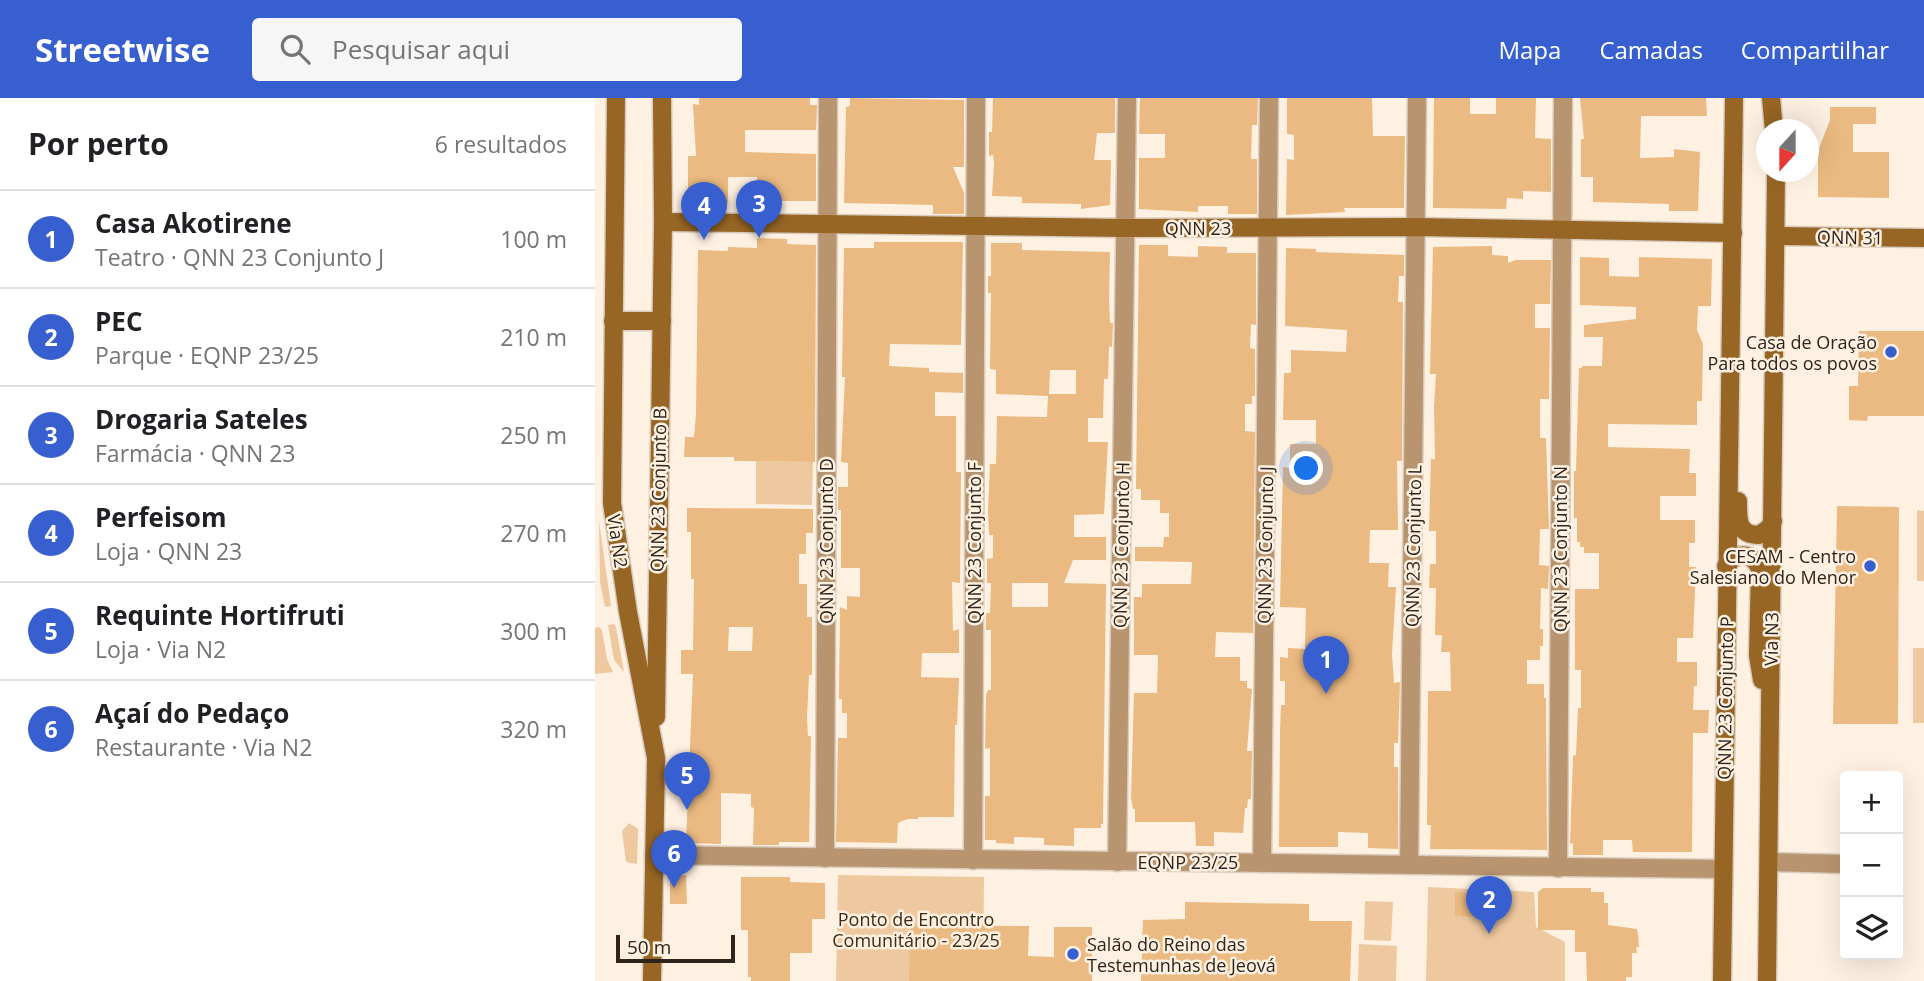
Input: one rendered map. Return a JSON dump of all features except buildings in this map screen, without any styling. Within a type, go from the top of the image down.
[{"type":"main road","name":"Via N2","points":[[616,98],[612,503],[628,612],[656,758],[652,981]]},
{"type":"main road","name":"QNN 23 Conjunto B","points":[[656,758],[663,222],[662,98]]},
{"type":"main road","name":"QNN 23 Conjunto P","points":[[1723,869],[1734,98]]},
{"type":"main road","points":[[1771,98],[1774,119]]},
{"type":"main road","points":[[1776,119],[1777,98]]},
{"type":"main road","name":"Via N3","points":[[1767,981],[1776,182]]},
{"type":"main road","name":"QNN 23","points":[[663,222],[1125,228],[1416,227],[1733,233]]},
{"type":"main road","name":"QNN 31","points":[[1776,236],[1924,238]]},
{"type":"main road","points":[[613,321],[661,321]]},
{"type":"main road","points":[[1731,337],[1740,422],[1738,521],[1743,530],[1753,535],[1764,532],[1773,521]]},
{"type":"main road","points":[[1726,566],[1733,557],[1744,555],[1755,560],[1760,569],[1758,654],[1770,725]]},
{"type":"main road","points":[[1722,981],[1723,869]]},
{"type":"street","name":"QNN 23 Conjunto D","points":[[825,858],[828,98]]},
{"type":"street","name":"QNN 23 Conjunto F","points":[[973,860],[976,98]]},
{"type":"street","name":"QNN 23 Conjunto H","points":[[1117,862],[1127,98]]},
{"type":"street","name":"QNN 23 Conjunto J","points":[[1262,863],[1269,98]]},
{"type":"street","name":"QNN 23 Conjunto L","points":[[1409,865],[1417,98]]},
{"type":"street","name":"QNN 23 Conjunto N","points":[[1558,868],[1563,98]]},
{"type":"street","name":"EQNP 23/25","points":[[654,855],[1723,869]]},
{"type":"street","points":[[1769,862],[1840,864]]},
{"type":"green space","points":[[756,461],[813,462],[812,505],[756,504]]},
{"type":"green space","points":[[1917,510],[1924,511],[1924,581],[1917,581]]},
{"type":"green space","points":[[599,521],[611,606],[605,607],[600,582]]},
{"type":"green space","points":[[614,624],[624,672],[614,660],[608,625]]},
{"type":"green space","points":[[599,627],[613,672],[595,674],[595,628]]},
{"type":"green space","points":[[1913,648],[1924,648],[1924,723],[1913,723]]},
{"type":"green space","points":[[629,823],[638,829],[637,864],[626,862],[622,831]]},
{"type":"green space","name":"Ponto de Encontro Comunitário - 23/25","points":[[838,875],[984,877],[983,981],[836,981]]},
{"type":"green space","points":[[1428,887],[1534,892],[1536,927],[1565,942],[1565,981],[1426,981]]},
{"type":"green space","points":[[1365,901],[1393,902],[1391,941],[1364,940]]},
{"type":"green space","points":[[1359,944],[1397,946],[1396,981],[1358,981]]},
{"type":"place","name":"Drogaria Sateles","points":[[759,238]]},
{"type":"place","name":"Perfeisom","points":[[704,240]]},
{"type":"place","name":"Casa de Oração Para todos os povos","points":[[1891,352]]},
{"type":"place","name":"CESAM - Centro Salesiano do Menor","points":[[1870,566]]},
{"type":"place","name":"Casa Akotirene","points":[[1326,694]]},
{"type":"place","name":"Requinte Hortifruti","points":[[687,810]]},
{"type":"place","name":"Açaí do Pedaço","points":[[674,888]]},
{"type":"place","name":"PEC","points":[[1489,934]]},
{"type":"place","name":"Salão do Reino das Testemunhas de Jeová","points":[[1073,954]]}]
